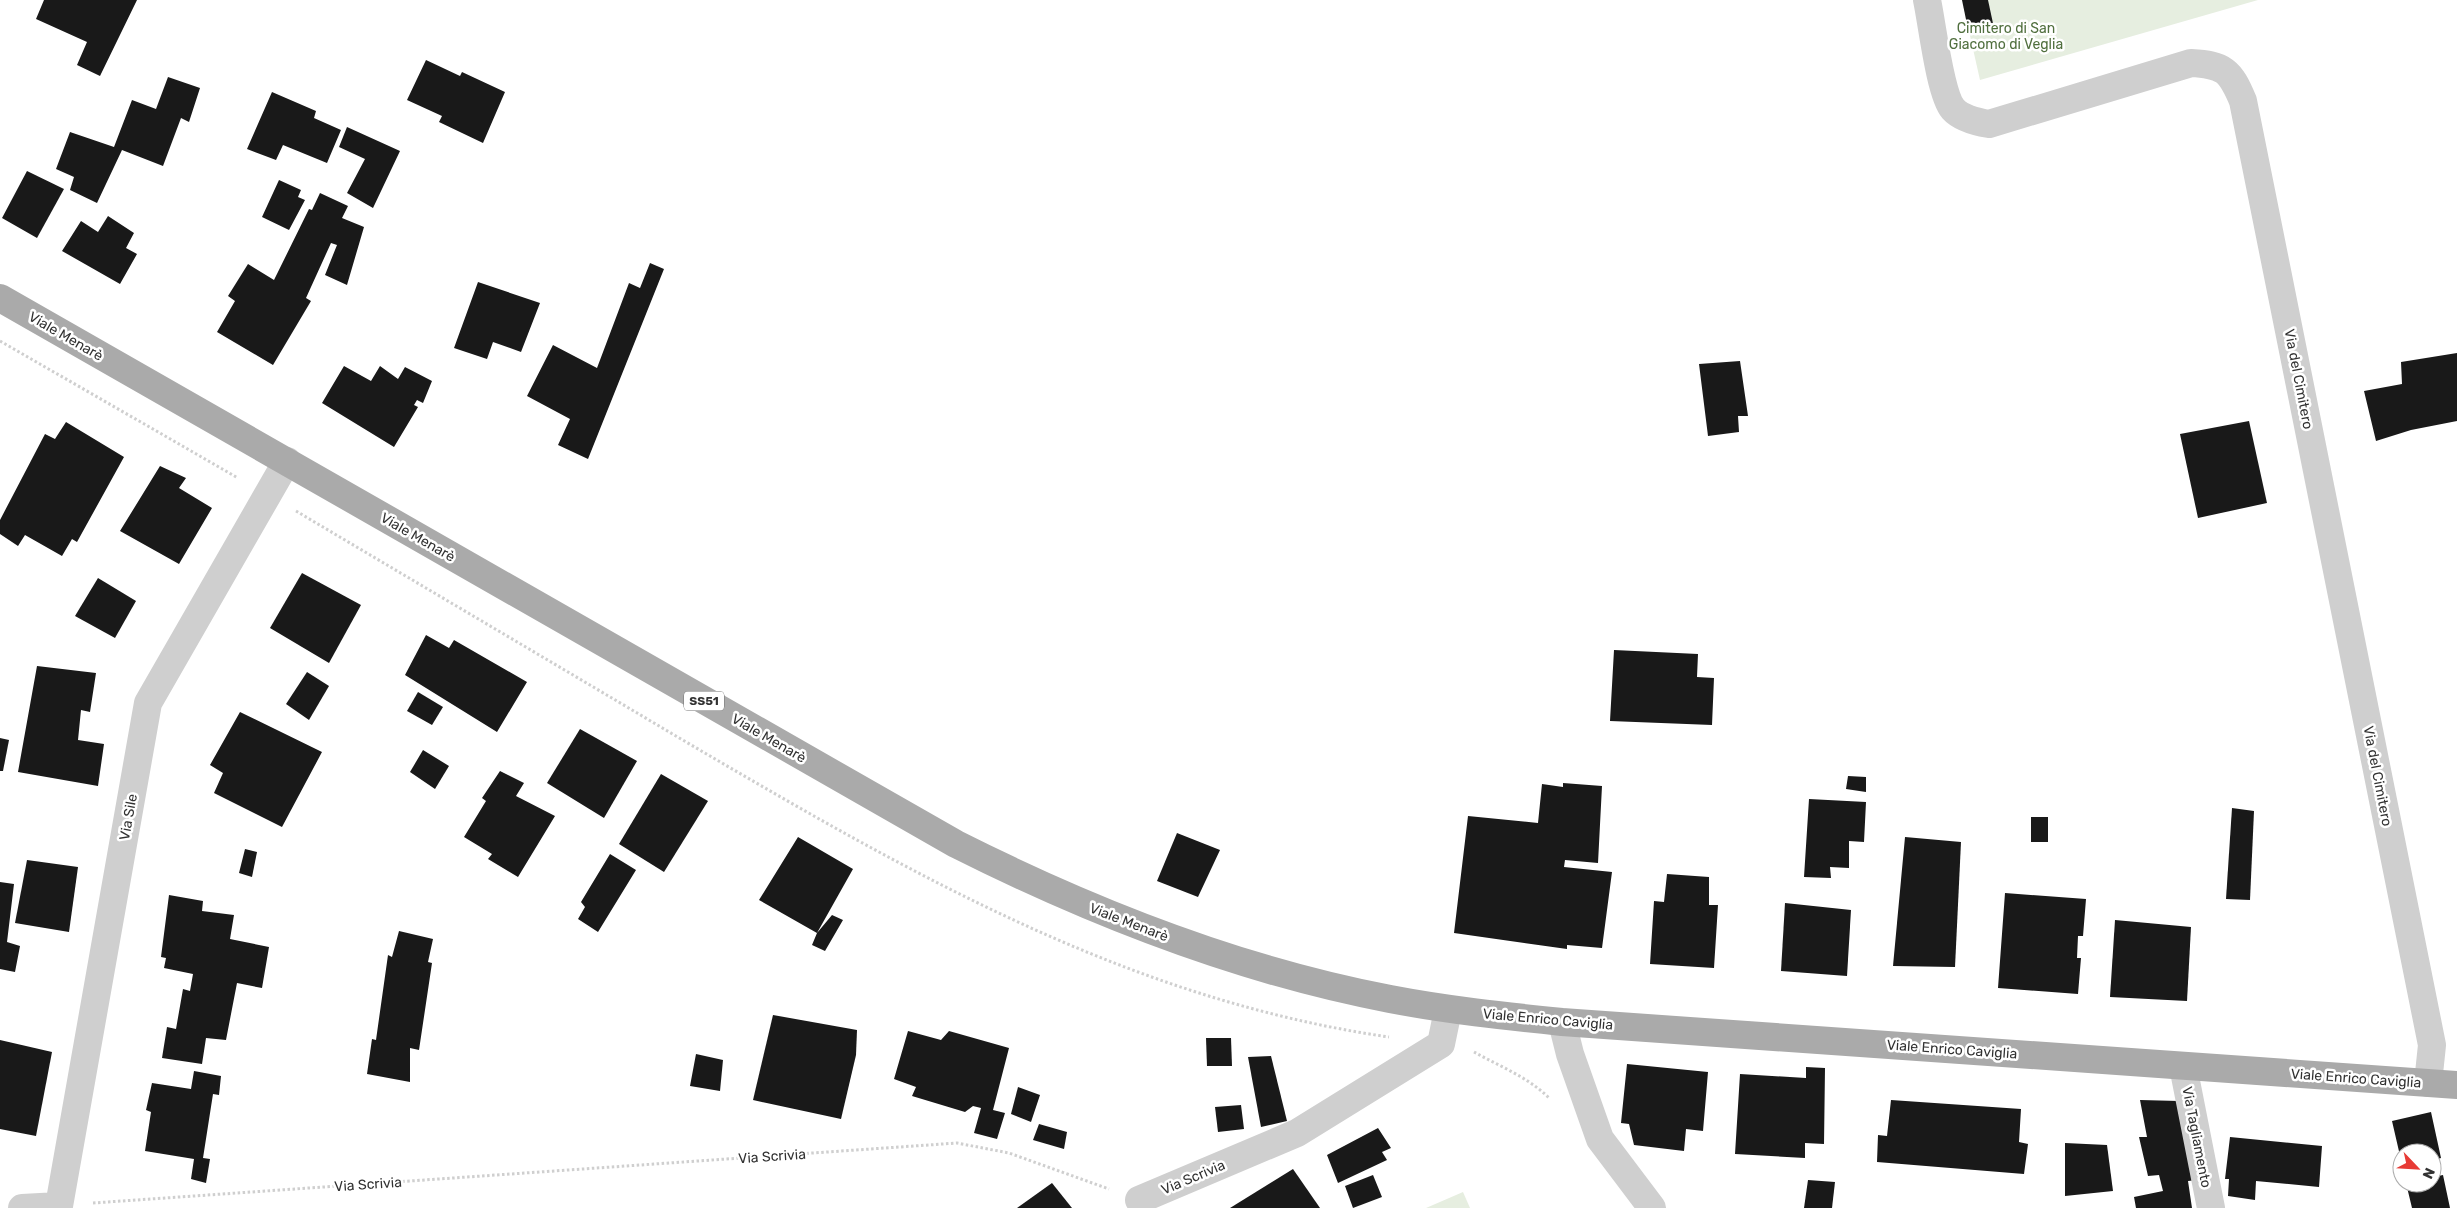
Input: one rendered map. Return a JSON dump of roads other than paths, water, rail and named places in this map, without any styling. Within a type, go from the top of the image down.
[{"type":"main road","name":"Viale Menarè","points":[[0,298],[879,802],[1030,881],[1163,936],[1253,964],[1321,984],[1448,1010]]},
{"type":"main road","name":"Viale Enrico Caviglia","points":[[1448,1010],[1562,1022],[2457,1084]]},
{"type":"street","name":"Via del Cimitero","points":[[1927,0],[1946,93],[1954,109],[1972,120],[1989,124],[2190,63],[2214,64],[2234,80],[2243,101],[2432,1045],[2428,1083]]},
{"type":"street","name":"Via Sile","points":[[22,1208],[60,1206],[148,703],[287,461]]},
{"type":"street","name":"Via Scrivia","points":[[1139,1200],[1297,1133],[1441,1044],[1448,1010]]},
{"type":"street","points":[[1562,1022],[1578,1080],[1600,1138],[1652,1208]]},
{"type":"street","name":"Via Tagliamento","points":[[2182,1066],[2211,1208]]},
{"type":"park label","name":"Cimitero di San Giacomo di Veglia","points":[[2006,36]]}]
